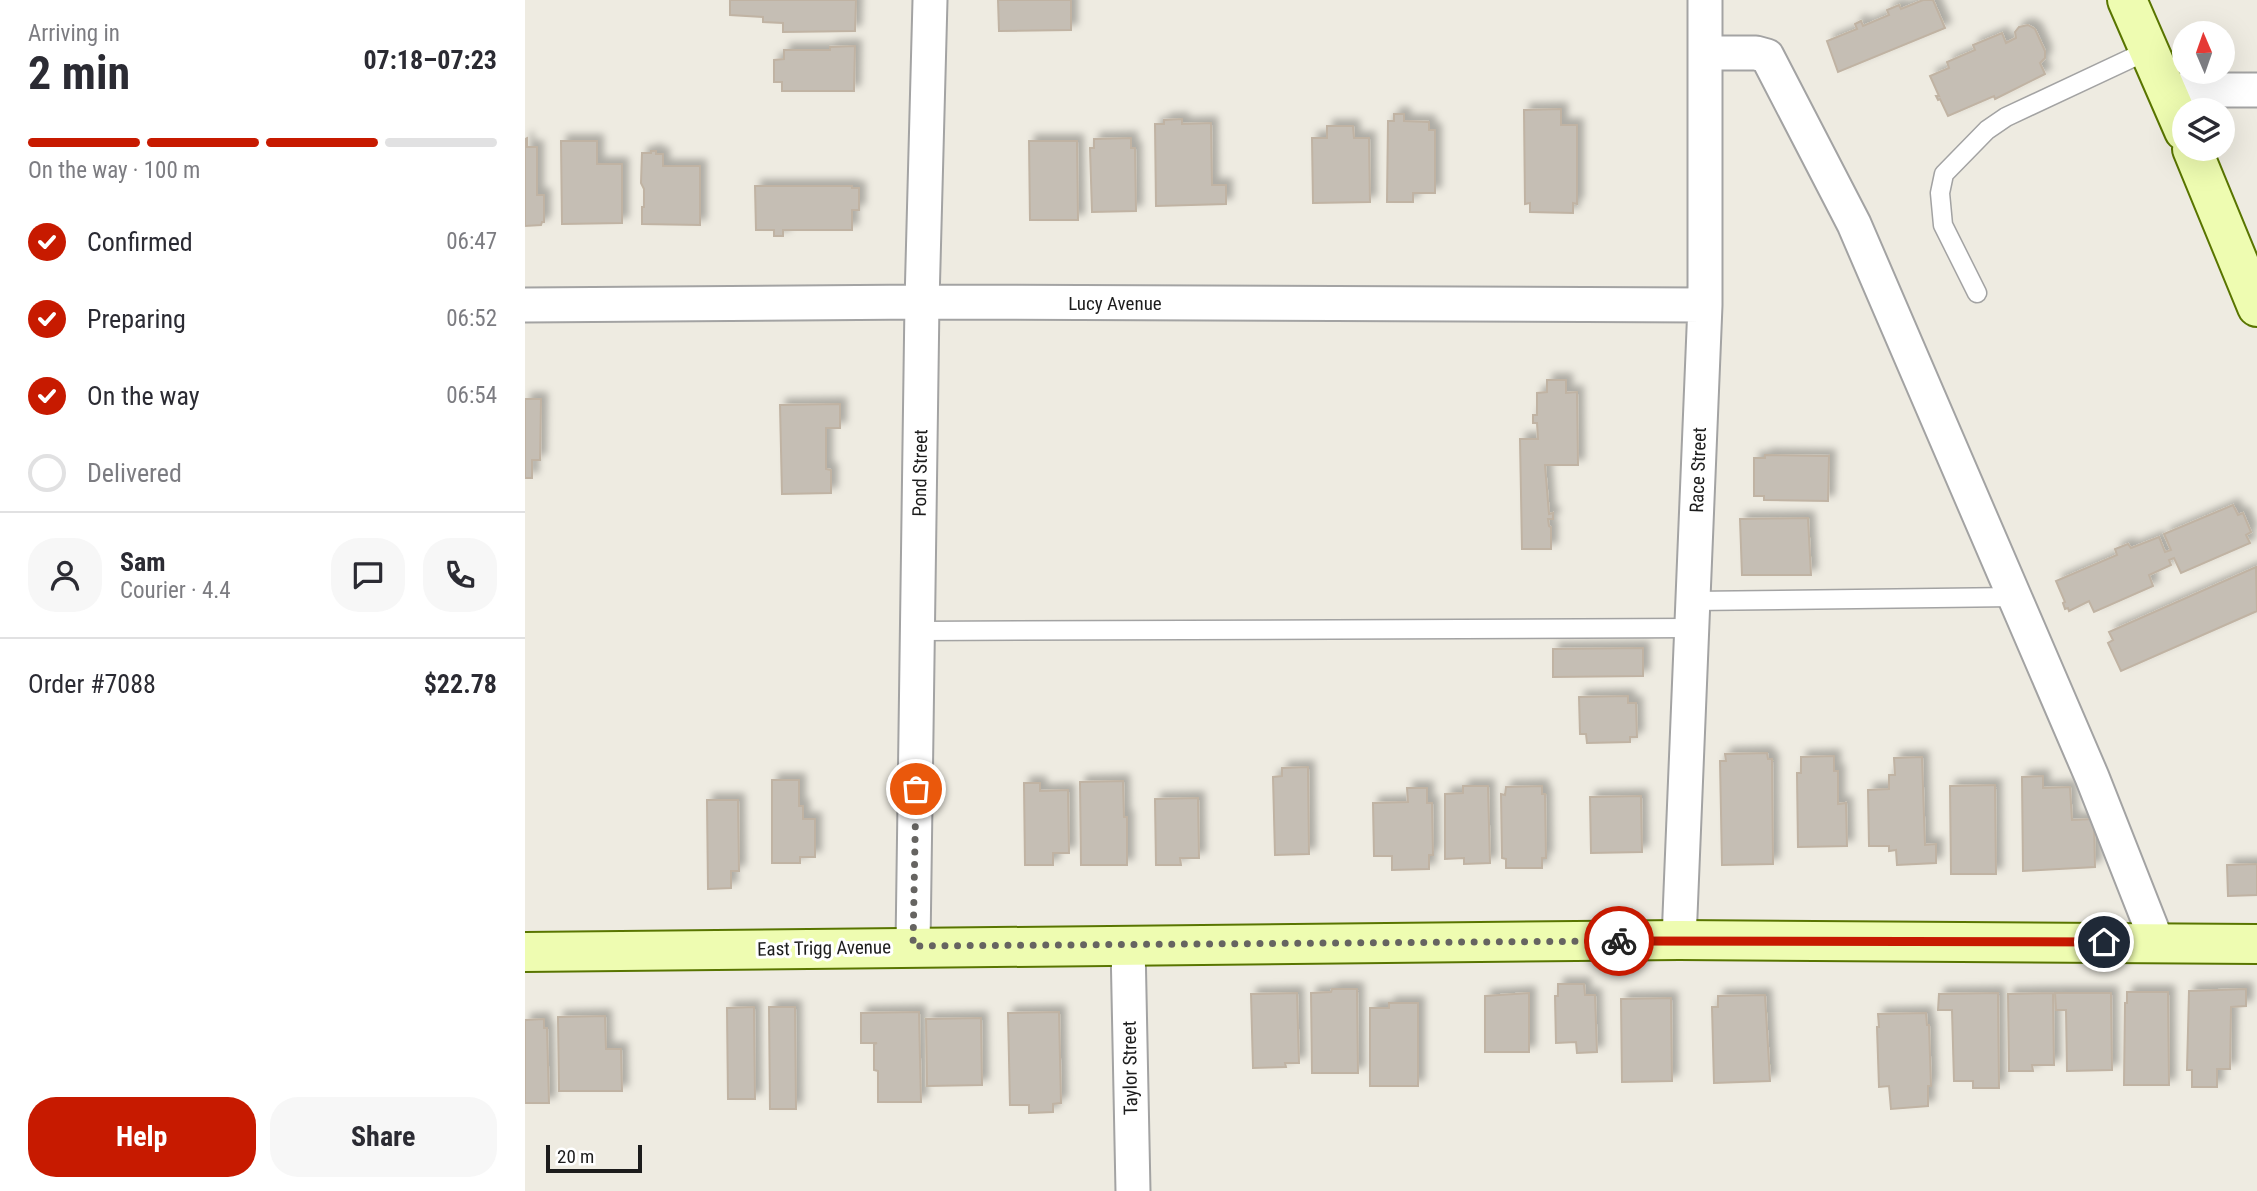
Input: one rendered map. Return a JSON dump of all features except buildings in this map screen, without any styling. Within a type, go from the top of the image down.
[{"type":"street","name":"Pond Street","points":[[913,946],[922,302],[930,0]]},
{"type":"street","name":"Race Street","points":[[1679,940],[1705,305],[1705,0]]},
{"type":"street","points":[[2127,0],[2172,102]]},
{"type":"street","points":[[1707,53],[1756,53],[1767,56],[1854,224],[2092,777],[2157,942]]},
{"type":"street","points":[[2167,90],[2257,90]]},
{"type":"street","points":[[2197,161],[2257,307]]},
{"type":"street","name":"Lucy Avenue","points":[[525,306],[922,302],[1705,305]]},
{"type":"street","name":"East Trigg Avenue","points":[[525,952],[1679,940],[2257,944]]},
{"type":"street","name":"Taylor Street","points":[[1128,944],[1133,1191]]},
{"type":"lane","points":[[1977,293],[1943,225],[1940,193],[1944,174],[1965,151],[2006,117],[2149,50]]},
{"type":"lane","points":[[919,631],[1692,615],[2014,597]]},
{"type":"way so far","points":[[916,789],[913,946],[1619,941]]},
{"type":"route","points":[[1619,941],[2104,942]]}]
